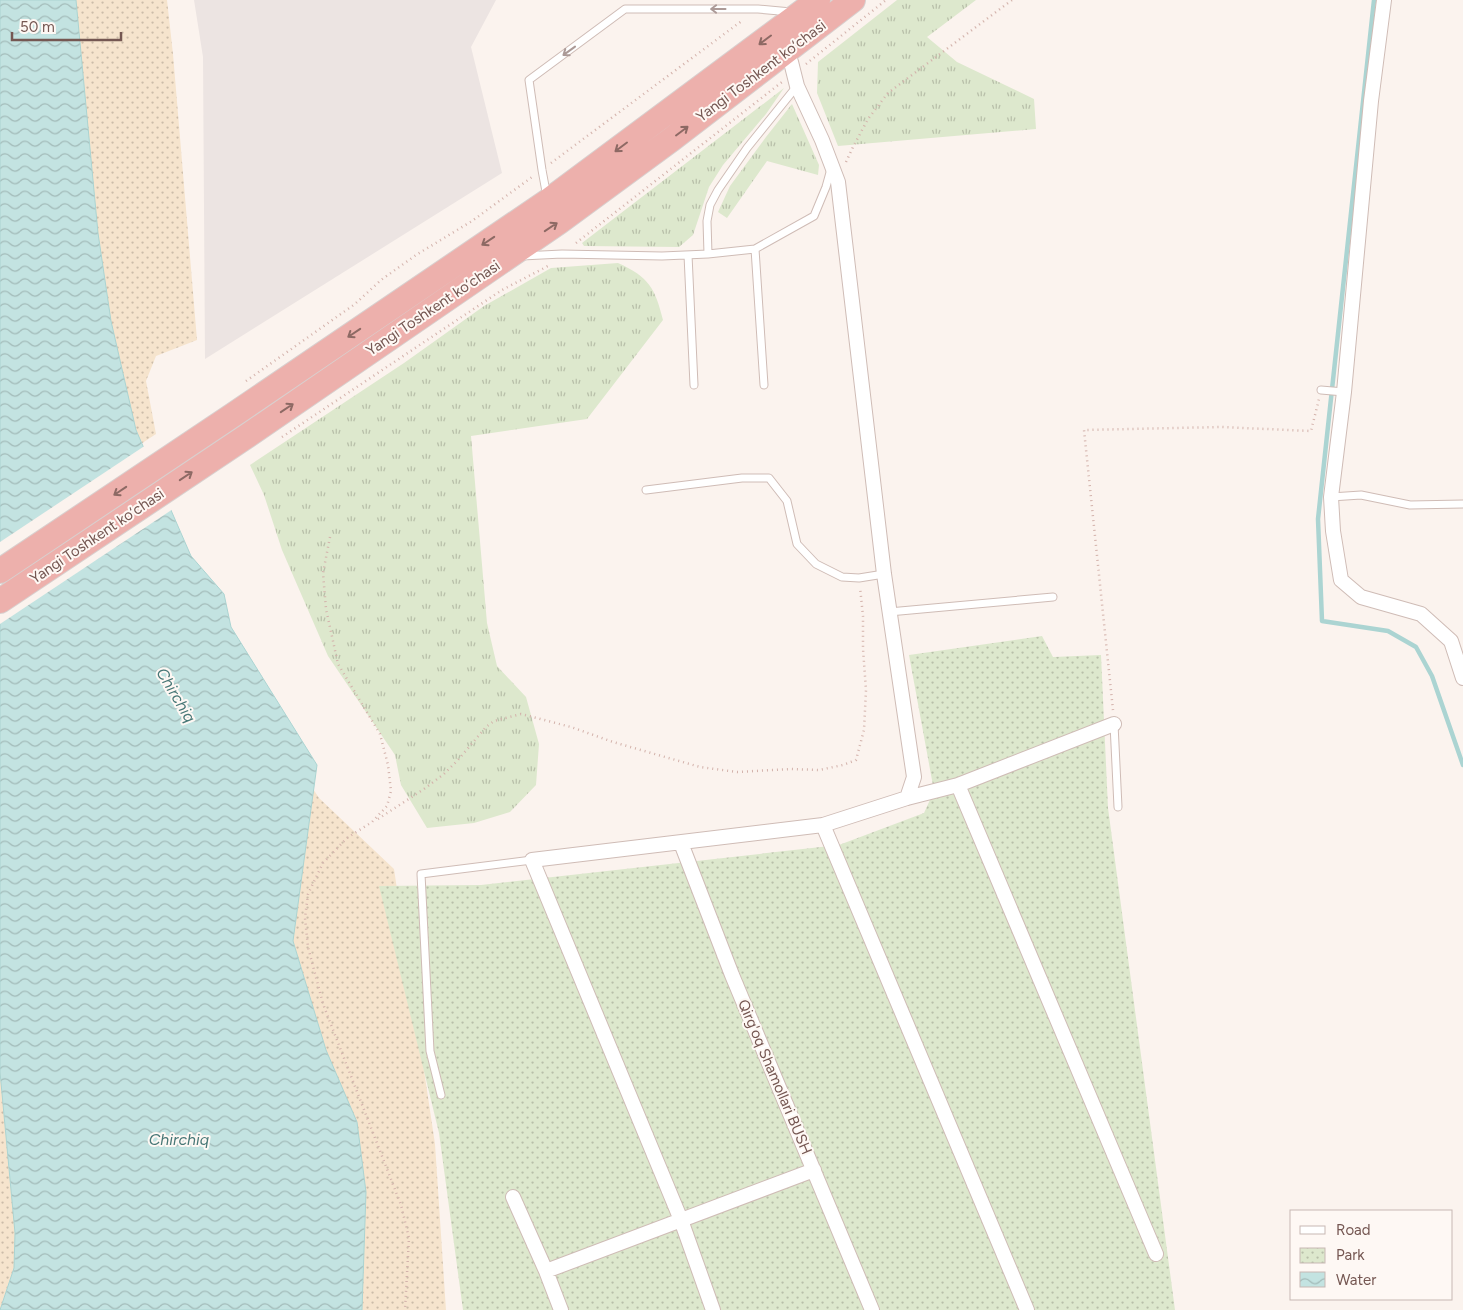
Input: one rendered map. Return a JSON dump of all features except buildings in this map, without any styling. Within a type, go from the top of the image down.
[{"type":"highway","name":"Yangi Toshkent ko‘chasi","points":[[0,601],[247,436],[609,186],[792,71],[854,0]]},
{"type":"highway","name":"Yangi Toshkent ko‘chasi","points":[[0,571],[234,415],[548,201],[810,6]]},
{"type":"street","points":[[1384,0],[1371,101],[1344,392],[1330,497],[1333,531],[1341,580],[1361,597],[1421,614],[1451,641],[1463,678]]},
{"type":"street","points":[[792,71],[838,182],[884,574],[914,777],[907,798]]},
{"type":"street","points":[[713,1310],[681,1220],[532,860],[823,825],[907,798],[958,785],[1114,724]]},
{"type":"street","points":[[958,785],[1156,1254]]},
{"type":"street","points":[[823,825],[1027,1310]]},
{"type":"street","name":"Qirg'oq Shamollari BUSH","points":[[681,843],[732,975],[872,1310]]},
{"type":"street","points":[[546,1271],[814,1170]]},
{"type":"street","points":[[513,1197],[561,1310]]},
{"type":"lane","points":[[548,201],[529,80],[537,74],[626,9],[758,9],[810,6]]},
{"type":"lane","points":[[708,254],[707,221],[710,205],[792,71]]},
{"type":"lane","points":[[509,256],[562,254],[662,256],[755,249],[814,216],[826,187],[832,164]]},
{"type":"lane","points":[[755,249],[764,385]]},
{"type":"lane","points":[[688,255],[694,385]]},
{"type":"lane","points":[[1321,390],[1344,392]]},
{"type":"lane","points":[[646,490],[742,478],[769,478],[787,501],[797,544],[816,564],[842,577],[859,578],[884,574]]},
{"type":"lane","points":[[1330,497],[1361,495],[1410,506],[1463,504]]},
{"type":"lane","points":[[889,612],[1053,597]]},
{"type":"lane","points":[[1114,724],[1118,807]]},
{"type":"lane","points":[[441,1095],[430,1051],[422,874],[532,860]]},
{"type":"path","points":[[792,71],[886,0]]},
{"type":"path","points":[[838,182],[868,118],[888,93],[1012,0]]},
{"type":"path","points":[[246,381],[355,304],[381,280],[409,260],[472,221],[758,9]]},
{"type":"path","points":[[1114,724],[1084,430],[1221,427],[1311,431],[1321,390]]},
{"type":"path","points":[[330,537],[324,573],[325,600],[338,664],[380,734],[388,765],[391,791],[387,806],[372,822]]},
{"type":"path","points":[[404,1310],[409,1238],[401,1205],[324,1004],[308,947],[305,918],[308,894],[323,863],[347,838],[424,789],[444,774],[486,727],[494,721],[521,714],[571,727],[613,742],[700,767],[737,772],[791,769],[819,770],[856,760],[864,730],[866,690],[863,616],[859,578]]},
{"type":"shaded area","points":[[194,0],[496,0],[471,47],[502,173],[205,359],[203,57]]},
{"type":"green space","points":[[897,0],[976,0],[927,37],[957,62],[1034,99],[1036,129],[838,146],[817,93],[818,62]]},
{"type":"green space","points":[[784,88],[766,114],[723,165],[709,187],[693,235],[679,247],[584,246],[582,243]]},
{"type":"green space","points":[[792,104],[819,165],[818,175],[767,161],[727,218],[718,212],[730,186]]},
{"type":"green space","points":[[618,263],[637,273],[649,285],[657,300],[663,320],[587,419],[471,436],[487,623],[497,666],[526,697],[539,744],[536,785],[510,812],[474,823],[427,828],[401,785],[395,755],[328,656],[282,550],[264,495],[250,465],[404,363],[484,306],[551,268]]},
{"type":"green space","points":[[1042,636],[1053,657],[1101,655],[1108,808],[1175,1310],[463,1310],[439,1133],[379,886],[481,885],[839,845],[924,813],[934,791],[909,655]]},
{"type":"sand","points":[[0,0],[167,0],[197,340],[156,356],[146,381],[156,434],[0,537]]},
{"type":"sand","name":"Chirchiq","points":[[201,617],[319,798],[394,869],[435,1144],[446,1310],[0,1310],[0,800]]},
{"type":"water","name":"Chirchiq","points":[[0,0],[76,0],[98,233],[111,321],[136,430],[191,556],[224,594],[231,627],[317,765],[293,941],[326,1050],[357,1122],[366,1192],[362,1310],[0,1310],[14,1268],[15,1233],[0,1072]]},
{"type":"pier","points":[[146,445],[173,509],[0,624],[0,542]]},
{"type":"waterway","points":[[1374,0],[1318,519],[1322,621],[1388,631],[1416,647],[1432,676],[1463,765]]}]
